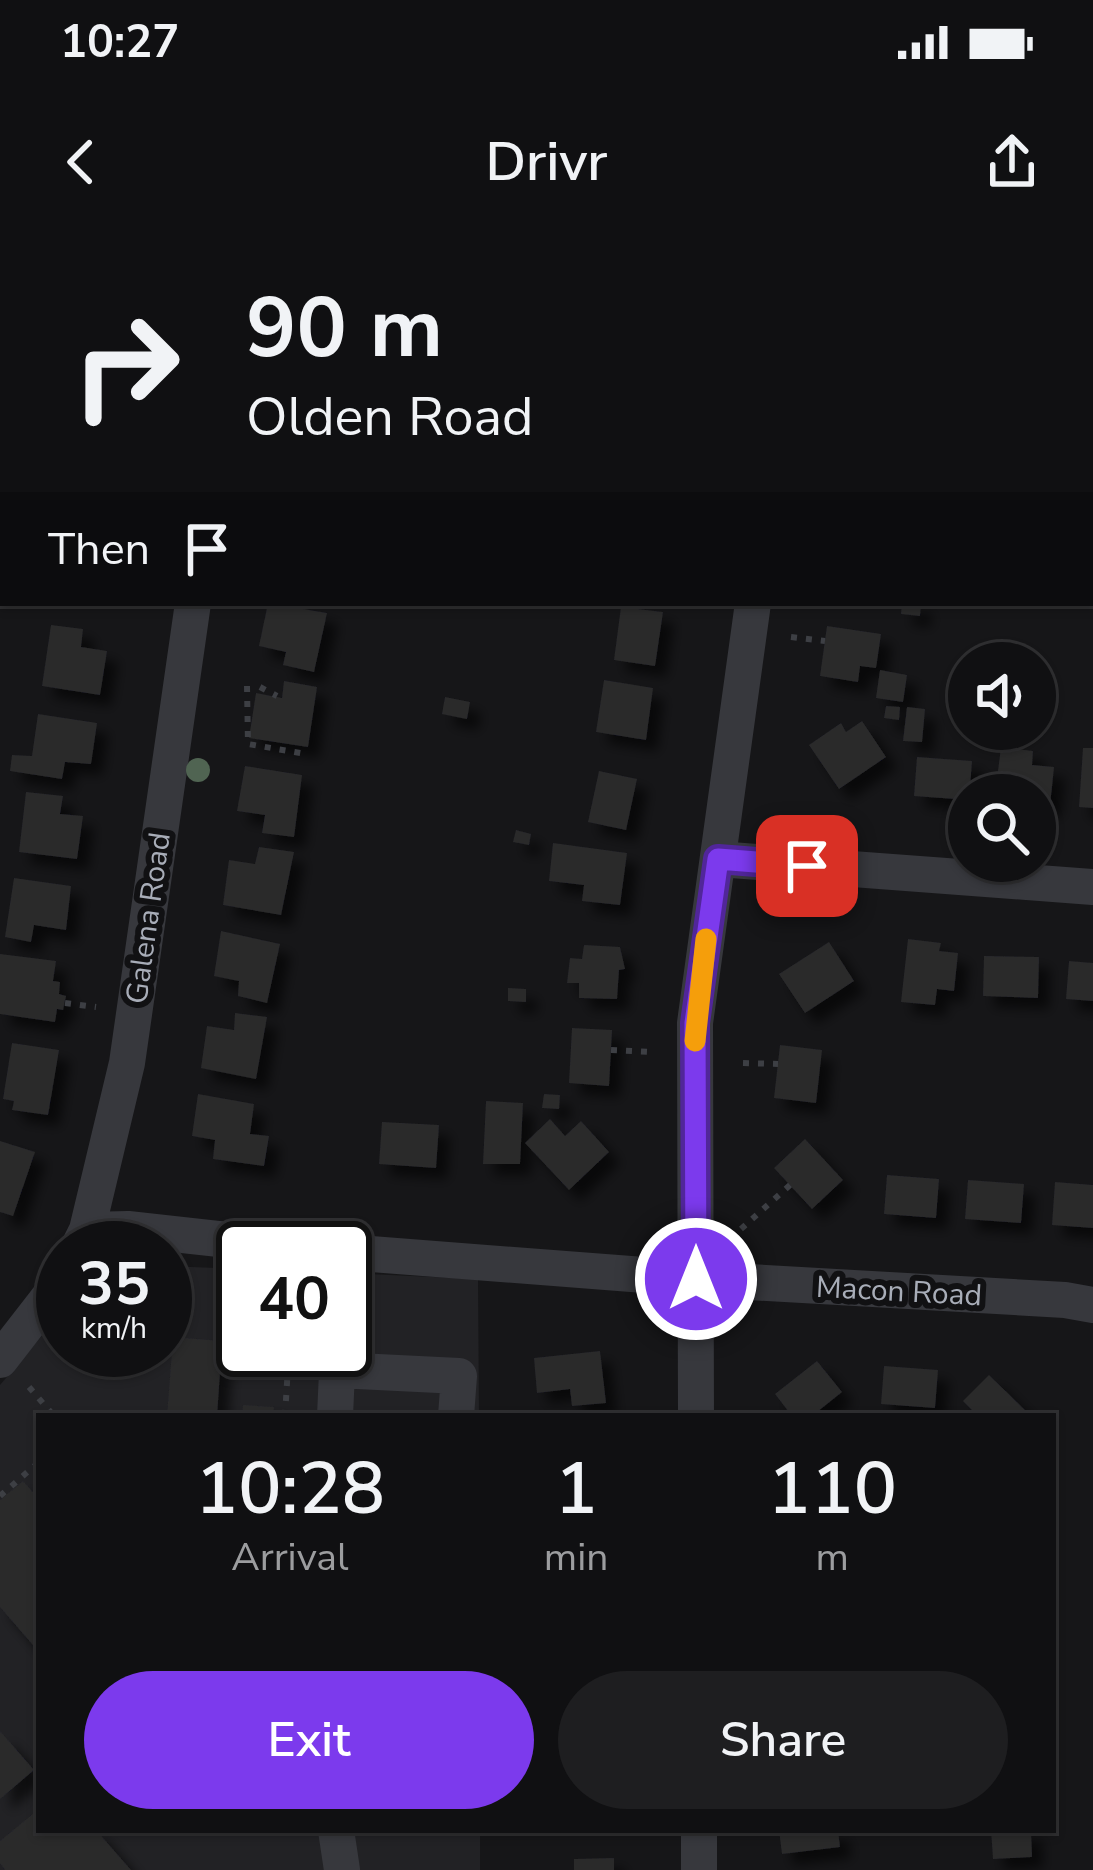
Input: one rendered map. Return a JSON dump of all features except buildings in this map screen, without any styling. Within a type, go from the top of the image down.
[{"type":"street","name":"Galena Road","points":[[88,1221],[127,1063],[193,606]]},
{"type":"street","points":[[696,1413],[695,1023],[753,606]]},
{"type":"street","points":[[718,859],[1093,887]]},
{"type":"street","name":"Macon Road","points":[[372,1254],[1093,1305]]},
{"type":"street","points":[[0,1360],[36,1314]]},
{"type":"street","points":[[372,1365],[459,1376],[457,1413]]},
{"type":"street","points":[[335,1413],[336,1377]]},
{"type":"street","points":[[336,1833],[342,1870]]},
{"type":"street","points":[[699,1833],[699,1870]]},
{"type":"path","points":[[791,637],[825,641]]},
{"type":"path","points":[[248,686],[248,745],[306,754]]},
{"type":"path","points":[[260,687],[277,697]]},
{"type":"path","points":[[64,1003],[96,1007]]},
{"type":"path","points":[[611,1050],[652,1052]]},
{"type":"path","points":[[742,1063],[778,1064]]},
{"type":"path","points":[[741,1229],[790,1185]]},
{"type":"path","points":[[285,1413],[287,1377]]},
{"type":"path","points":[[29,1388],[51,1413]]},
{"type":"path","points":[[0,1496],[36,1465]]},
{"type":"shaded area","points":[[192,1267],[216,1268],[216,1377],[372,1377],[372,1274],[478,1279],[479,1413],[36,1413],[36,1833],[480,1833],[480,1870],[0,1870],[0,1385],[36,1343],[36,1377],[192,1377]]},
{"type":"slow traffic","points":[[695,1041],[706,939]]},
{"type":"route","points":[[696,1279],[695,1023],[718,859],[807,866]]}]
